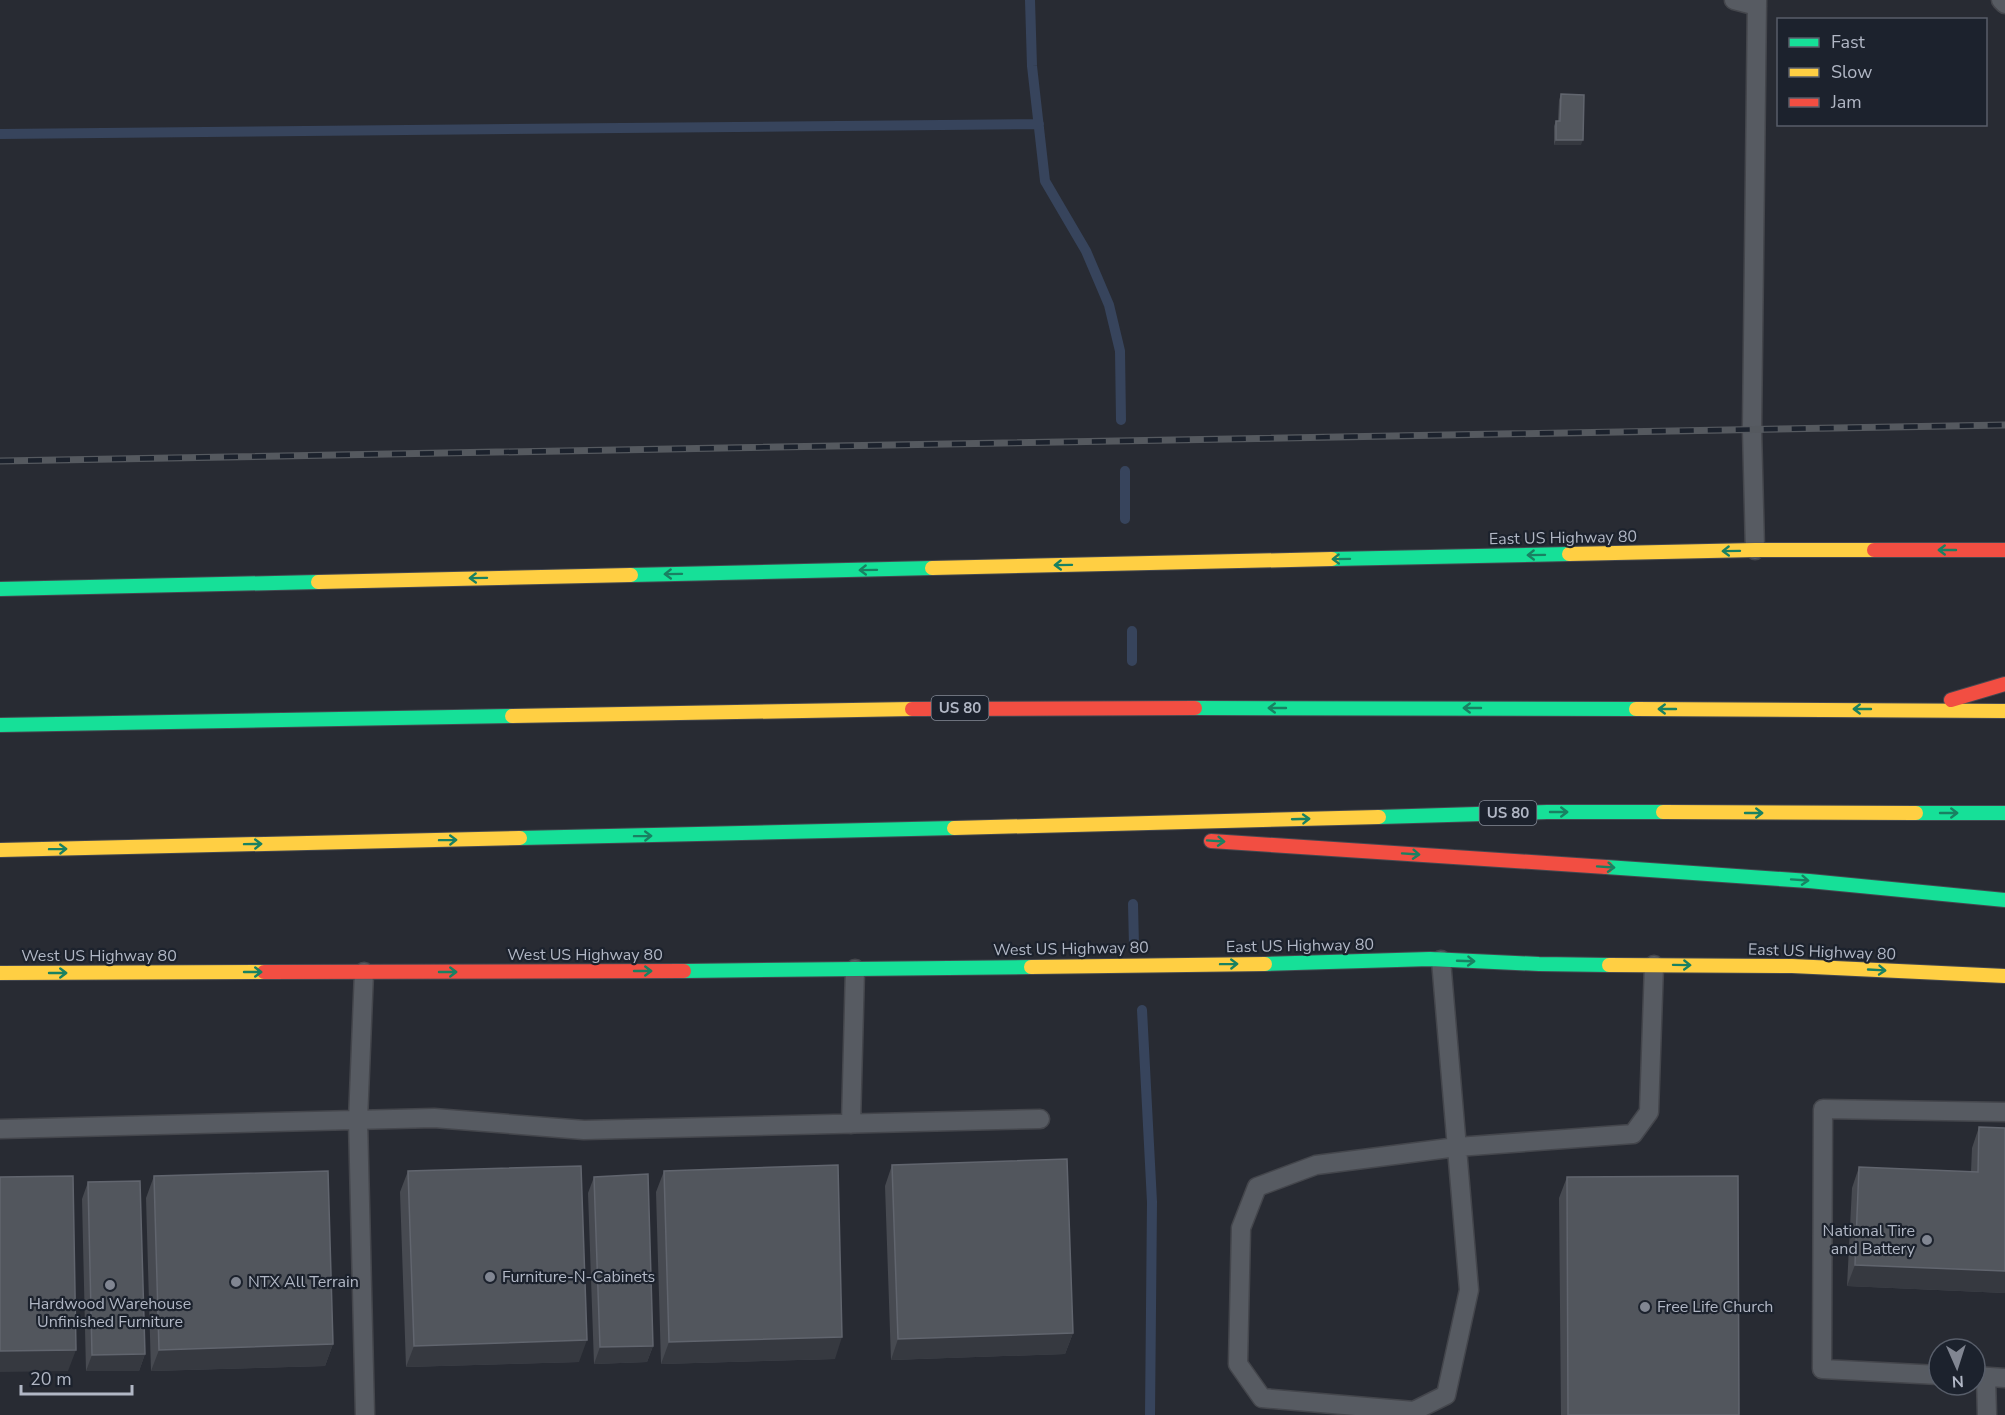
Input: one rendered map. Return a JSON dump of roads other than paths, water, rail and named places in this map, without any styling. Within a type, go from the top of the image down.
[{"type":"main road","name":"East US Highway 80","points":[[0,589],[1755,550],[2005,550]]},
{"type":"main road","points":[[1920,709],[2005,684]]},
{"type":"main road","name":"US 80","points":[[0,725],[1038,707],[2005,711]]},
{"type":"main road","name":"US 80","points":[[0,850],[1011,828],[1547,812],[2005,813]]},
{"type":"main road","points":[[1011,828],[1154,837]]},
{"type":"main road","points":[[1202,840],[1809,881],[2005,900]]},
{"type":"main road","name":"East US Highway 80","points":[[1171,964],[1441,960],[1792,966],[2005,976]]},
{"type":"main road","name":"West US Highway 80","points":[[0,973],[855,969],[1171,964]]},
{"type":"lane","points":[[1734,0],[1757,3],[1752,429],[1755,550]]},
{"type":"lane","points":[[2001,0],[2005,4]]},
{"type":"lane","points":[[1441,960],[1457,1147],[1469,1290],[1446,1395],[1414,1411],[1262,1398],[1238,1364],[1241,1228],[1257,1187],[1316,1166],[1457,1147],[1633,1134],[1649,1112],[1654,965]]},
{"type":"lane","points":[[851,1124],[855,969]]},
{"type":"lane","points":[[364,972],[358,1120],[365,1415]]},
{"type":"lane","points":[[1927,1374],[1822,1369],[1823,1109],[2005,1112]]},
{"type":"lane","points":[[0,1129],[434,1118],[584,1130],[1040,1119]]},
{"type":"lane","points":[[1987,1377],[2005,1378]]},
{"type":"lane","points":[[1984,1397],[1987,1415]]},
{"type":"waterway","points":[[1030,0],[1032,66],[1045,181],[1086,251],[1109,305],[1120,351],[1121,420]]},
{"type":"waterway","points":[[0,134],[1039,124]]},
{"type":"waterway","points":[[1125,471],[1125,519]]},
{"type":"waterway","points":[[1132,631],[1132,661]]},
{"type":"waterway","points":[[1133,904],[1134,946]]},
{"type":"waterway","points":[[1142,1010],[1152,1202],[1150,1415]]},
{"type":"railway","points":[[0,461],[2005,425]]},
{"type":"place","name":"National Tire and Battery","points":[[1927,1240]]},
{"type":"place","name":"Furniture-N-Cabinets","points":[[490,1277]]},
{"type":"place","name":"NTX All Terrain","points":[[236,1282]]},
{"type":"place","name":"Hardwood Warehouse Unfinished Furniture","points":[[110,1285]]},
{"type":"place","name":"Free Life Church","points":[[1645,1307]]}]
